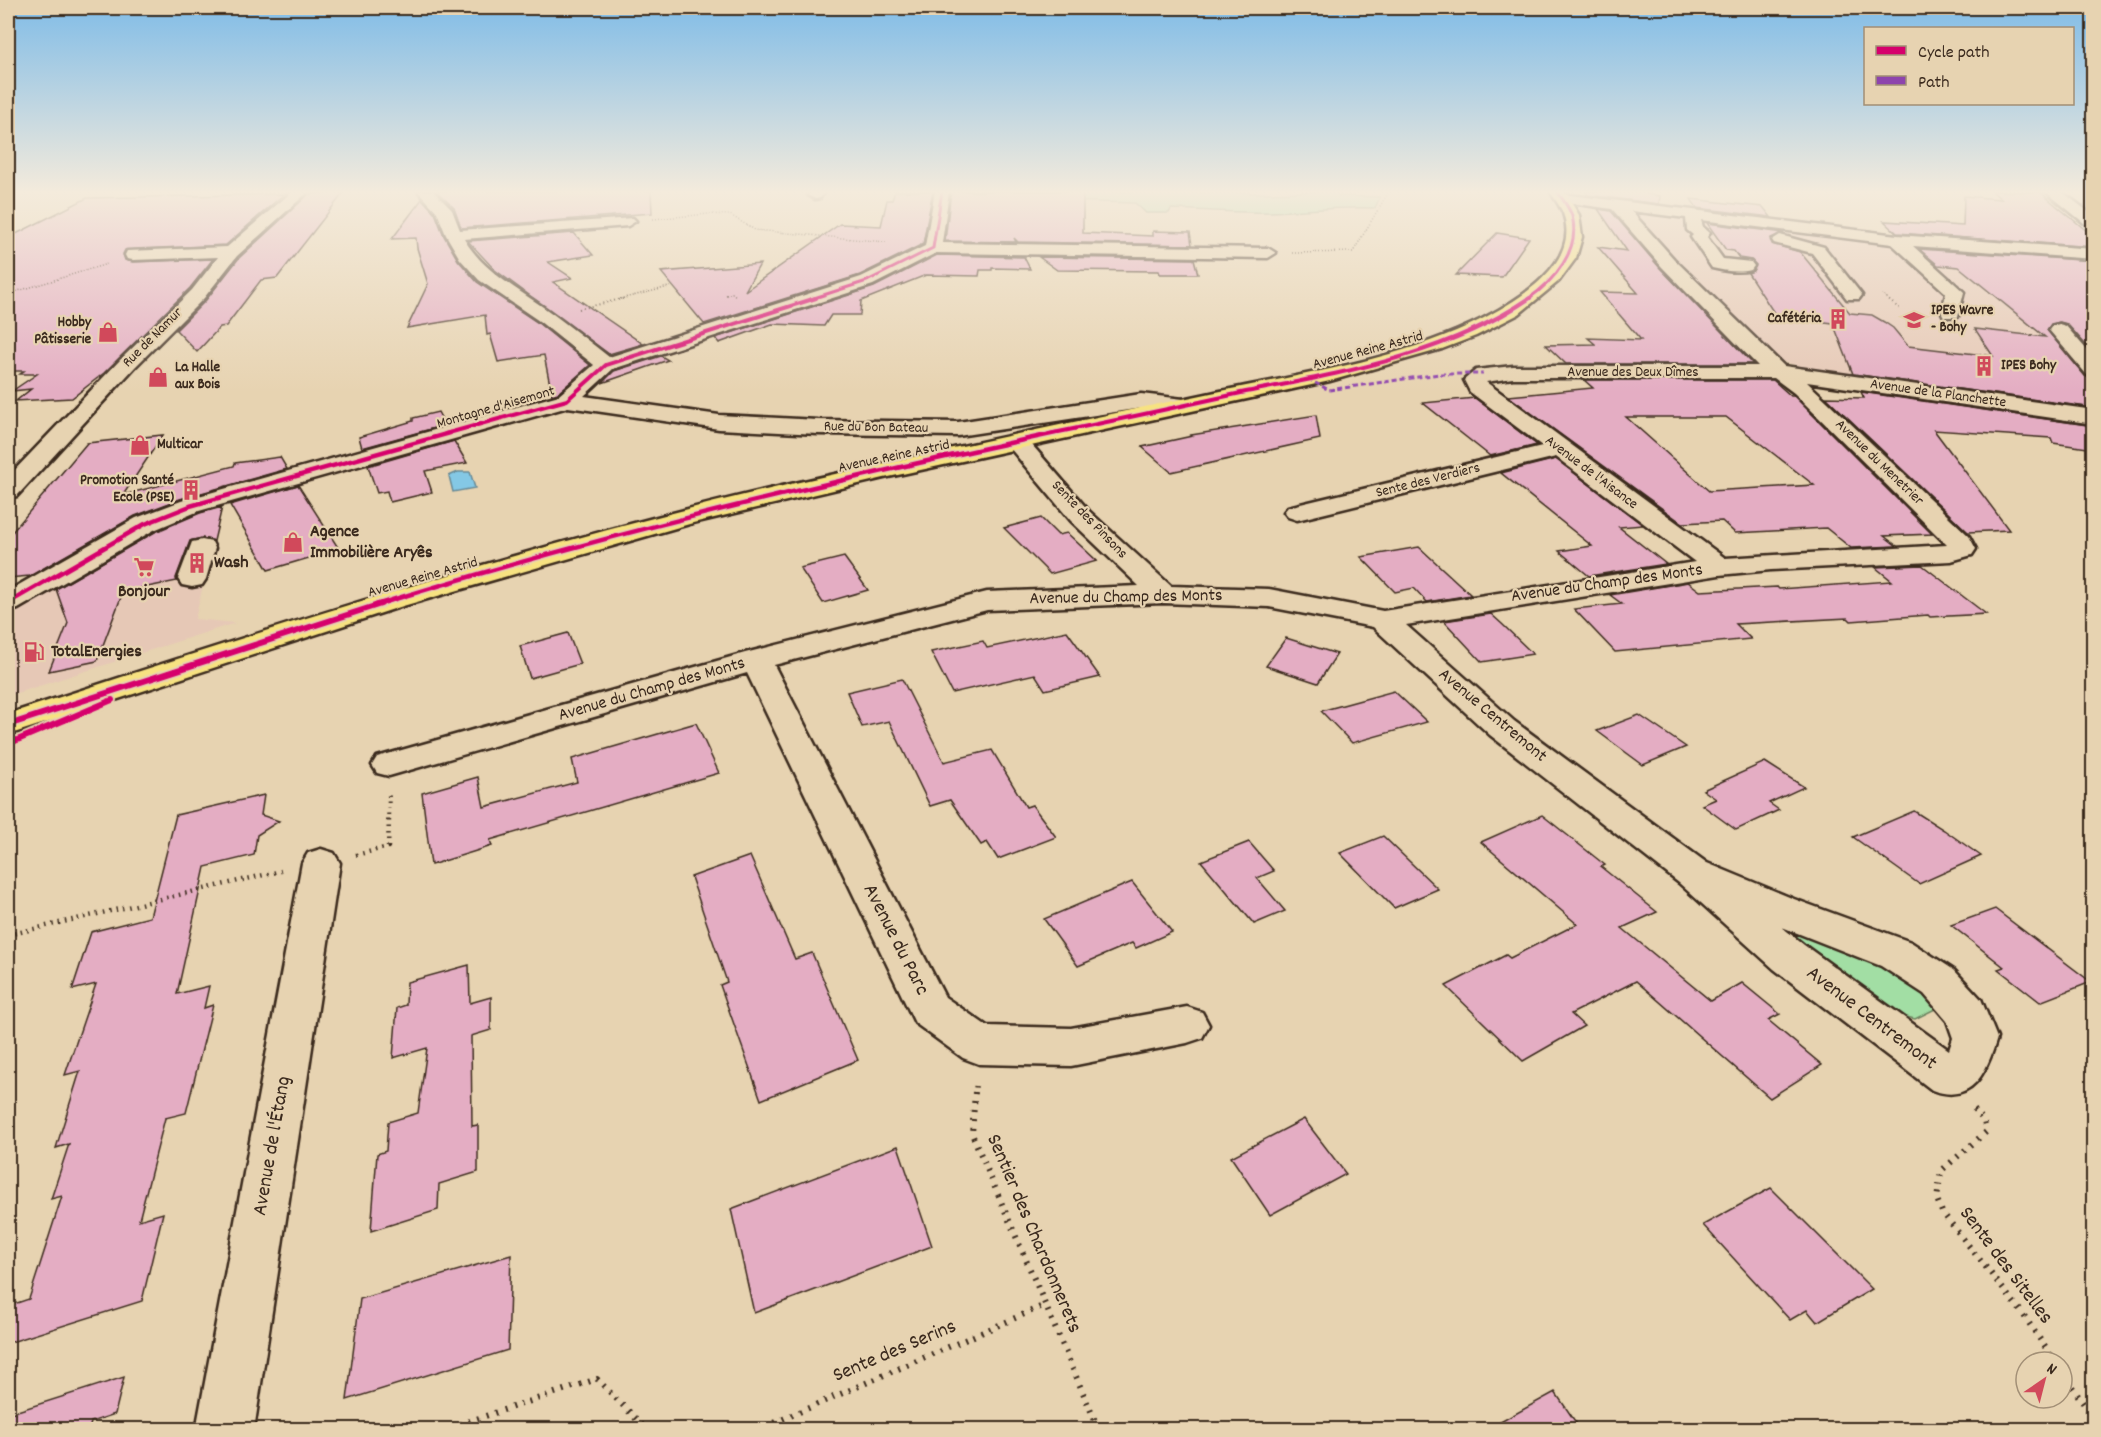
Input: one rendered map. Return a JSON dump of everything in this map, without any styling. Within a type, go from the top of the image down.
[{"type":"main road","name":"Avenue Reine Astrid","points":[[8,725],[372,605],[621,532],[784,493],[1308,379],[1416,352],[1472,331],[1533,298],[1563,267],[1567,258]]},
{"type":"main road","name":"Avenue Reine Astrid","points":[[8,744],[208,659]]},
{"type":"street","name":"Rue de Namur","points":[[8,491],[128,363],[198,294],[226,258]]},
{"type":"street","points":[[467,258],[485,276],[546,317],[606,365]]},
{"type":"street","name":"Montagne d'Aisemont","points":[[8,603],[145,524],[190,506],[567,400],[606,365],[867,281],[916,258]]},
{"type":"street","points":[[1664,258],[1770,366],[1782,372]]},
{"type":"street","points":[[1714,258],[1718,264],[1745,266]]},
{"type":"street","points":[[1824,258],[1853,295]]},
{"type":"street","points":[[1917,258],[1955,292],[1951,313]]},
{"type":"street","points":[[808,300],[825,303],[854,303]]},
{"type":"street","points":[[2059,330],[2094,371]]},
{"type":"street","name":"Avenue des Deux Dîmes","points":[[1483,374],[1782,372]]},
{"type":"street","name":"Avenue de la Planchette","points":[[1782,372],[2094,417]]},
{"type":"street","name":"Avenue du Menetrier","points":[[1782,372],[1802,388],[1960,542],[1962,549],[1951,553]]},
{"type":"street","name":"Avenue de l'Aisance","points":[[1483,374],[1475,380],[1478,387],[1719,567]]},
{"type":"street","name":"Rue du Bon Bateau","points":[[567,400],[718,422],[818,427],[958,429],[1141,401],[1184,405]]},
{"type":"street","name":"Sente des Pinsons","points":[[1018,443],[1080,516],[1163,594]]},
{"type":"street","name":"Sente des Verdiers","points":[[1297,512],[1559,449]]},
{"type":"street","points":[[192,579],[202,548]]},
{"type":"street","name":"Avenue du Champ des Monts","points":[[389,765],[756,660],[987,601],[1163,594],[1269,598],[1383,620],[1719,567],[1771,562],[1951,553]]},
{"type":"street","name":"Avenue Centremont","points":[[1383,620],[1502,728],[1693,873],[1789,957],[1948,1077],[1967,1062],[1975,1038],[1966,1012],[1939,982],[1896,954],[1780,910],[1693,873]]},
{"type":"street","name":"Avenue du Parc","points":[[756,660],[930,1010],[980,1045]]},
{"type":"street","name":"Avenue de l'Étang","points":[[225,1430],[321,863]]},
{"type":"street","points":[[980,1045],[1071,1047],[1187,1025]]},
{"type":"path","points":[[8,294],[126,258]]},
{"type":"path","points":[[546,317],[673,286]]},
{"type":"path","points":[[8,935],[388,847],[389,765]]},
{"type":"path","points":[[443,1430],[597,1379],[647,1430]]},
{"type":"path","points":[[2074,1390],[2094,1419]]},
{"type":"shaded area","name":"IPES Wavre - Bohy","points":[[1675,258],[2068,258],[2092,260],[2093,412],[1820,372],[1774,359]]},
{"type":"shaded area","points":[[219,519],[195,619],[235,623],[8,696],[8,614],[152,532]]},
{"type":"green space","points":[[1773,916],[1890,962],[1931,997],[1935,1009],[1915,1019],[1889,1013],[1763,924]]},
{"type":"water","points":[[458,472],[470,472],[475,488],[453,492],[449,476]]},
{"type":"building","points":[[8,258],[124,258],[133,262],[213,259],[190,288],[104,373],[72,398],[16,401],[31,389],[12,391],[37,374],[8,371]]},
{"type":"building","points":[[239,258],[293,258],[277,278],[261,280],[226,326],[220,327],[197,352],[176,330],[206,300]]},
{"type":"building","points":[[420,258],[457,258],[477,282],[538,323],[590,365],[558,393],[552,395],[544,355],[498,362],[490,334],[487,335],[485,315],[407,328],[428,284]]},
{"type":"building","points":[[484,258],[573,258],[548,262],[572,278],[553,282],[643,344],[609,354],[495,270]]},
{"type":"building","points":[[792,258],[894,258],[860,275],[704,324],[661,272],[760,264],[745,291]]},
{"type":"building","points":[[931,258],[1025,258],[1030,269],[992,268],[992,270],[980,270],[979,276],[926,275],[861,301],[860,315],[831,315],[824,326],[772,324],[719,343],[715,338],[874,287]]},
{"type":"building","points":[[1040,258],[1194,259],[1198,274],[1160,274],[1159,271],[1057,270]]},
{"type":"building","points":[[1473,258],[1515,258],[1502,277],[1456,275]]},
{"type":"building","points":[[1608,258],[1651,258],[1753,364],[1566,364],[1546,345],[1595,344],[1588,338],[1641,340],[1600,292],[1638,293]]},
{"type":"building","points":[[1739,258],[1805,258],[1850,313],[1872,315],[1893,328],[1908,346],[1993,356],[1975,329],[2045,337],[1959,267],[1938,265],[1930,258],[2051,258],[2094,261],[2094,354],[2067,324],[2060,322],[2051,324],[2047,330],[2085,376],[2094,379],[2094,408],[1853,374],[1833,323],[1776,316],[1748,273],[1753,271],[1756,265],[1751,260]]},
{"type":"building","points":[[661,356],[668,360],[602,383],[614,371]]},
{"type":"building","points":[[1584,380],[1773,380],[1791,396],[1794,396],[1932,534],[1884,536],[1897,546],[1851,548],[1826,528],[1735,533],[1722,521],[1682,523],[1508,396],[1593,388]],"holes":[[[1626,417],[1726,417],[1814,485],[1709,491]]]},
{"type":"building","points":[[1861,392],[2094,426],[2094,449],[2053,443],[2051,438],[1934,430],[2009,530],[1968,532],[1826,397],[1864,398]]},
{"type":"building","points":[[1475,398],[1537,445],[1490,456],[1423,403]]},
{"type":"building","points":[[438,412],[445,425],[362,448],[359,437],[413,421],[413,418]]},
{"type":"building","points":[[1316,415],[1320,439],[1171,472],[1142,447],[1191,435]]},
{"type":"building","points":[[163,435],[123,495],[234,466],[235,463],[280,457],[287,469],[180,499],[135,516],[30,576],[8,578],[8,537],[87,443]]},
{"type":"building","points":[[454,441],[467,463],[425,471],[432,492],[390,502],[387,491],[377,493],[368,466]]},
{"type":"building","points":[[1556,459],[1643,525],[1619,527],[1666,564],[1589,576],[1559,551],[1592,546],[1501,473]]},
{"type":"building","points":[[298,485],[339,549],[268,570],[230,505]]},
{"type":"building","points":[[222,507],[214,541],[202,538],[190,541],[176,578],[177,581],[123,592],[97,661],[49,671],[68,623],[56,589],[155,532],[200,513]]},
{"type":"building","points":[[1041,518],[1058,535],[1067,533],[1097,561],[1050,574],[1004,528]]},
{"type":"building","points":[[1419,547],[1471,595],[1427,602],[1414,588],[1395,592],[1361,557]]},
{"type":"building","points":[[844,557],[868,590],[823,603],[800,568]]},
{"type":"building","points":[[1922,565],[1986,614],[1736,624],[1751,639],[1615,652],[1574,609],[1622,604],[1610,595],[1688,582],[1700,591],[1777,587],[1779,589],[1892,581],[1875,567]]},
{"type":"building","points":[[1491,614],[1533,654],[1482,662],[1444,621]]},
{"type":"building","points":[[1067,631],[1100,677],[1045,690],[1035,674],[952,693],[931,652],[983,641],[987,648]]},
{"type":"building","points":[[568,633],[580,664],[530,678],[520,646]]},
{"type":"building","points":[[1286,638],[1337,654],[1318,683],[1266,666]]},
{"type":"building","points":[[902,679],[944,762],[992,750],[1026,807],[1032,805],[1056,837],[998,859],[987,842],[981,845],[950,800],[930,806],[889,721],[862,727],[847,692]]},
{"type":"building","points":[[1394,691],[1427,722],[1352,743],[1321,711]]},
{"type":"building","points":[[1639,715],[1686,747],[1643,765],[1597,731]]},
{"type":"building","points":[[696,723],[719,773],[490,840],[492,846],[431,865],[422,793],[478,777],[484,807],[577,782],[572,759]]},
{"type":"building","points":[[1765,762],[1804,787],[1769,803],[1779,810],[1736,830],[1702,805],[1716,799],[1703,790]]},
{"type":"building","points":[[264,795],[261,815],[279,821],[257,835],[254,855],[205,867],[177,994],[209,986],[204,1008],[213,1005],[186,1113],[165,1118],[139,1220],[163,1213],[142,1301],[8,1343],[8,1306],[29,1299],[62,1196],[51,1199],[69,1144],[56,1148],[80,1071],[65,1075],[96,984],[72,990],[91,932],[150,917],[176,815]]},
{"type":"building","points":[[1914,811],[1981,856],[1919,884],[1853,837]]},
{"type":"building","points":[[1542,815],[1605,865],[1601,867],[1657,912],[1622,928],[1711,1001],[1742,983],[1780,1014],[1768,1020],[1822,1065],[1770,1098],[1636,981],[1571,1014],[1584,1026],[1523,1061],[1446,986],[1506,955],[1510,958],[1577,924],[1481,842]]},
{"type":"building","points":[[1383,836],[1438,889],[1394,908],[1340,853]]},
{"type":"building","points":[[1249,842],[1274,871],[1257,878],[1285,911],[1254,924],[1201,861]]},
{"type":"building","points":[[750,856],[795,959],[812,953],[858,1060],[761,1100],[720,985],[727,982],[691,877]]},
{"type":"building","points":[[1132,882],[1172,932],[1136,948],[1132,943],[1078,966],[1044,919]]},
{"type":"building","points":[[1995,909],[2091,982],[2040,1002],[1998,969],[2004,967],[1951,925]]},
{"type":"building","points":[[469,965],[470,1003],[491,997],[491,1030],[471,1036],[472,1126],[478,1125],[478,1172],[439,1184],[438,1210],[371,1231],[377,1154],[386,1151],[388,1122],[418,1113],[427,1048],[393,1058],[397,1008],[406,1005],[407,982]]},
{"type":"building","points":[[1304,1119],[1346,1174],[1270,1215],[1231,1157]]},
{"type":"building","points":[[898,1146],[932,1246],[754,1313],[731,1209]]},
{"type":"building","points":[[1771,1188],[1872,1289],[1817,1322],[1807,1310],[1790,1320],[1703,1225]]},
{"type":"building","points":[[511,1255],[508,1350],[347,1400],[360,1299]]},
{"type":"building","points":[[124,1377],[115,1414],[91,1422],[89,1430],[8,1430],[8,1414]]},
{"type":"building","points":[[1555,1392],[1581,1430],[1486,1430]]},
{"type":"marked path","points":[[1308,379],[1329,390],[1439,374],[1483,374]]},
{"type":"cycle path","points":[[8,603],[145,524],[190,506],[567,400],[606,365],[867,281],[916,258]]},
{"type":"cycle path","points":[[8,725],[393,600],[685,517],[884,470],[1330,375],[1401,356],[1469,332],[1512,310],[1534,295],[1553,277],[1567,258]]},
{"type":"cycle path","points":[[8,744],[112,700]]},
{"type":"place","name":"Cafétéria","points":[[1838,319]]},
{"type":"place","name":"IPES Wavre - Bohy","points":[[1914,320]]},
{"type":"place","name":"Hobby Pâtisserie","points":[[108,332]]},
{"type":"place","name":"IPES Bohy","points":[[1984,366]]},
{"type":"place","name":"La Halle aux Bois","points":[[158,377]]},
{"type":"place","name":"Multicar","points":[[140,445]]},
{"type":"place","name":"Promotion Santé Ecole (PSE)","points":[[191,490]]},
{"type":"place","name":"Agence Immobilière Aryês","points":[[293,542]]},
{"type":"place","name":"Wash","points":[[197,563]]},
{"type":"place","name":"Bonjour","points":[[144,567]]},
{"type":"place","name":"TotalEnergies","points":[[34,652]]}]
